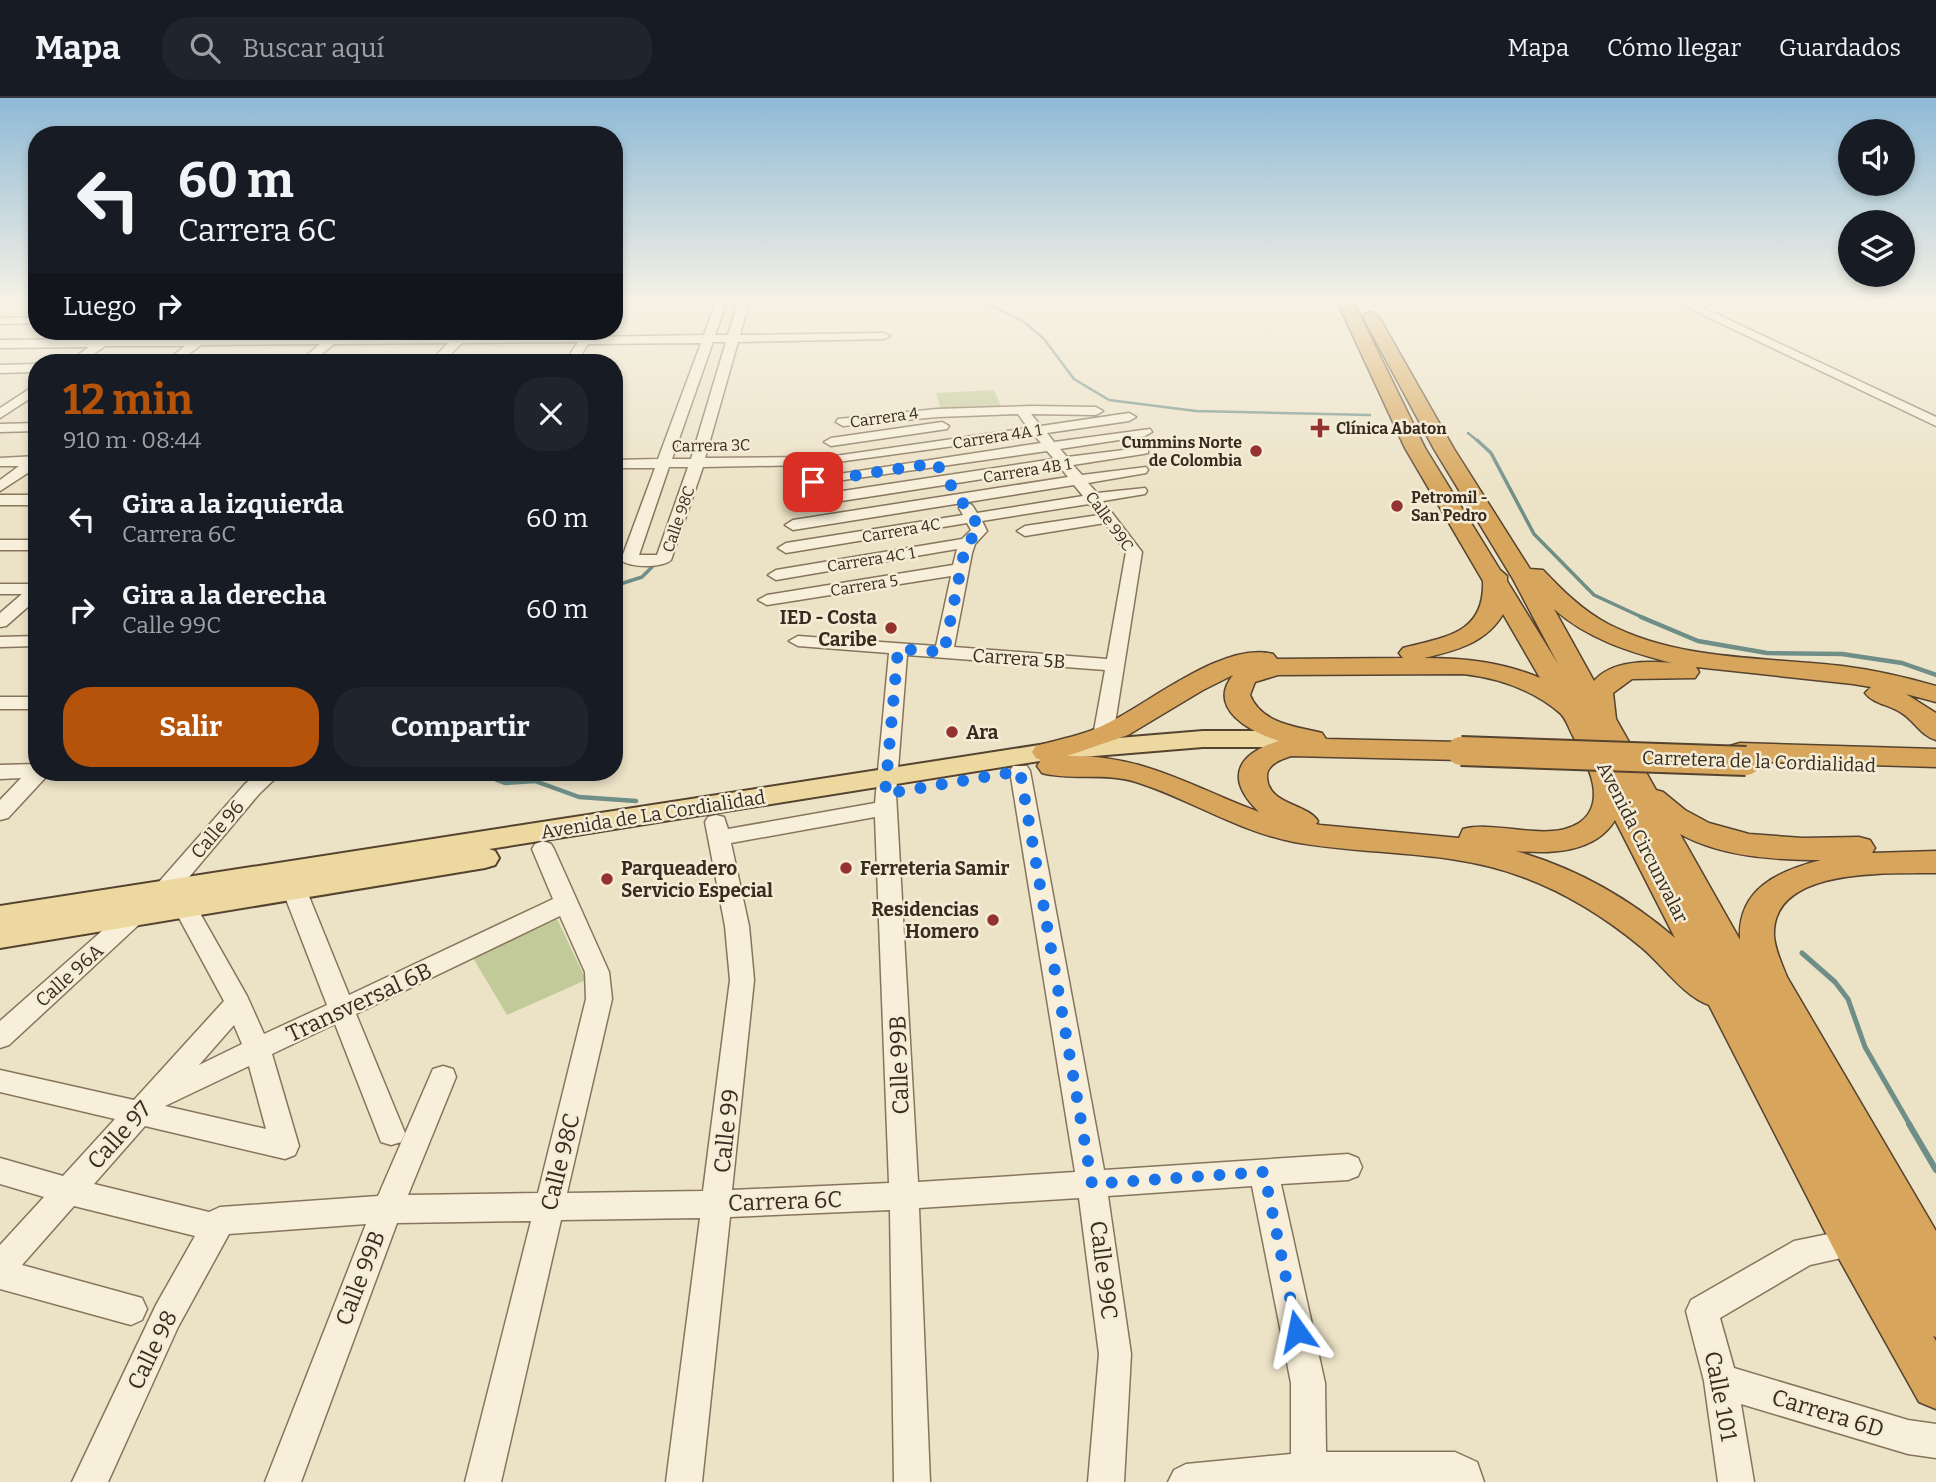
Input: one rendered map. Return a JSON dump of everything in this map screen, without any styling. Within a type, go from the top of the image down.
[{"type":"highway","name":"Avenida Circunvalar","points":[[1374,366],[1415,448],[1589,718],[1620,773],[1734,990],[1853,1243],[1936,1385]]},
{"type":"highway","name":"Avenida Circunvalar","points":[[1397,366],[1444,449],[1525,579],[1589,718]]},
{"type":"highway","points":[[1444,449],[1474,476],[1540,582],[1570,611],[1606,633],[1642,647],[1692,660],[1741,667],[1854,676],[1887,681],[1936,694]]},
{"type":"highway","points":[[1049,759],[1130,723],[1207,676],[1239,663],[1268,659],[1394,655],[1454,642],[1477,628],[1489,615],[1495,600],[1495,576]]},
{"type":"highway","points":[[1299,743],[1247,713],[1237,695],[1242,680],[1252,673],[1284,667],[1472,666],[1502,672],[1529,682],[1589,718],[1605,685],[1628,673],[1657,670],[1868,690],[1914,709],[1932,724],[1936,731]]},
{"type":"highway","points":[[1299,743],[1260,758],[1252,774],[1261,796],[1285,815],[1317,823],[1516,840],[1560,839],[1593,828],[1602,817],[1620,773],[1670,815],[1703,833],[1728,842],[1777,850],[1936,846]]},
{"type":"highway","name":"Carretera de la Cordialidad","points":[[1299,743],[1897,761],[1936,758]]},
{"type":"highway","points":[[1897,761],[1925,752],[1936,743]]},
{"type":"highway","points":[[1049,759],[1132,771],[1241,817],[1287,830],[1469,850],[1526,866],[1576,887],[1627,917],[1667,949],[1692,975],[1734,990],[1811,1054],[1821,1125]]},
{"type":"highway","points":[[1897,761],[1936,768]]},
{"type":"highway","points":[[1936,862],[1859,863],[1829,868],[1787,885],[1764,906],[1757,927],[1761,954],[1771,980],[1936,1273]]},
{"type":"highway","name":"Avenida Circunvalar","points":[[1734,990],[1821,1125],[1888,1243],[1936,1315]]},
{"type":"main road","name":"Avenida de La Cordialidad","points":[[4,934],[137,913],[175,897],[294,889],[543,849],[718,830],[1049,759],[1169,749],[1299,743]]},
{"type":"main road","name":"Avenida de La Cordialidad","points":[[4,934],[175,897],[886,793],[1020,771],[1049,759]]},
{"type":"street","name":"Calle 98C","points":[[699,366],[629,560],[663,560],[697,463],[726,366]]},
{"type":"street","points":[[1815,366],[1936,422]]},
{"type":"street","points":[[0,369],[28,368]]},
{"type":"street","points":[[0,398],[28,397]]},
{"type":"street","points":[[0,414],[28,398]]},
{"type":"street","points":[[843,422],[878,417],[1023,412]]},
{"type":"street","name":"Carrera 4","points":[[831,442],[1023,412],[1135,414],[1036,429]]},
{"type":"street","name":"Calle 99C","points":[[1023,412],[1110,518],[1135,556],[1103,736]]},
{"type":"street","points":[[878,417],[914,466]]},
{"type":"street","points":[[0,428],[28,427]]},
{"type":"street","points":[[828,461],[1036,429]]},
{"type":"street","name":"Carrera 4A 1","points":[[813,482],[1145,432]]},
{"type":"street","points":[[803,502],[1143,450]]},
{"type":"street","points":[[0,462],[28,461]]},
{"type":"street","name":"Carrera 3C","points":[[623,464],[808,461]]},
{"type":"street","points":[[936,463],[962,498],[979,531],[967,543],[944,652]]},
{"type":"street","points":[[0,487],[28,467]]},
{"type":"street","name":"Carrera 4B 1","points":[[793,525],[1141,470]]},
{"type":"street","name":"Carrera 4C","points":[[786,548],[1140,491]]},
{"type":"street","points":[[0,500],[28,500]]},
{"type":"street","points":[[1026,531],[1110,518]]},
{"type":"street","points":[[860,537],[879,582]]},
{"type":"street","name":"Carrera 4C 1","points":[[776,575],[967,543]]},
{"type":"street","points":[[0,545],[28,545]]},
{"type":"street","name":"Carrera 5","points":[[767,600],[961,569]]},
{"type":"street","points":[[0,589],[28,590]]},
{"type":"street","points":[[0,622],[28,598]]},
{"type":"street","points":[[0,642],[28,641]]},
{"type":"street","name":"Carrera 5B","points":[[798,641],[1114,665]]},
{"type":"street","name":"Calle 99B","points":[[898,649],[886,793],[904,1196],[912,1482]]},
{"type":"street","points":[[0,703],[28,703]]},
{"type":"street","name":"Calle 99C","points":[[1020,771],[1092,1184],[1115,1354],[1106,1482]]},
{"type":"street","points":[[0,772],[28,772]]},
{"type":"street","points":[[0,813],[30,781]]},
{"type":"street","name":"Calle 96","points":[[175,897],[252,789],[261,781]]},
{"type":"street","name":"Calle 99","points":[[684,1482],[742,980],[737,926],[718,830]]},
{"type":"street","name":"Calle 98C","points":[[484,1482],[599,999],[597,972],[543,849]]},
{"type":"street","points":[[294,889],[391,1133]]},
{"type":"street","points":[[0,1081],[145,1106],[285,1146],[258,1050],[238,1003],[175,897]]},
{"type":"street","name":"Transversal 6B","points":[[145,1106],[566,903]]},
{"type":"street","name":"Calle 96A","points":[[0,1037],[137,913]]},
{"type":"street","name":"Calle 97","points":[[0,1267],[238,1003]]},
{"type":"street","name":"Calle 99B","points":[[283,1482],[387,1209],[443,1077]]},
{"type":"street","name":"Carrera 6C","points":[[0,1171],[68,1191],[210,1222],[387,1209],[718,1204],[904,1196],[1348,1167]]},
{"type":"street","points":[[1264,1172],[1308,1383],[1308,1476]]},
{"type":"street","name":"Calle 98","points":[[90,1482],[210,1222]]},
{"type":"street","name":"Calle 101","points":[[1736,1482],[1721,1381],[1702,1311],[1805,1251],[1853,1243]]},
{"type":"street","points":[[0,1274],[131,1309]]},
{"type":"street","name":"Carrera 6D","points":[[1721,1381],[1908,1437],[1936,1441]]},
{"type":"street","points":[[1186,1482],[1455,1470],[1466,1478]]},
{"type":"green space","points":[[994,390],[1001,406],[941,410],[936,393]]},
{"type":"green space","points":[[557,919],[586,980],[507,1015],[473,958]]},
{"type":"waterway","points":[[1064,366],[1074,379],[1109,400],[1196,411],[1370,415]]},
{"type":"waterway","points":[[1468,433],[1479,442]]},
{"type":"waterway","points":[[1477,440],[1491,453],[1534,534],[1594,595],[1646,619]]},
{"type":"waterway","points":[[623,583],[642,577],[655,564]]},
{"type":"waterway","points":[[1641,617],[1698,641],[1767,653],[1842,654],[1902,663],[1936,675]]},
{"type":"waterway","points":[[500,781],[535,781]]},
{"type":"waterway","points":[[535,781],[579,797],[636,801]]},
{"type":"waterway","points":[[1802,953],[1835,982],[1848,999],[1865,1047],[1910,1125]]},
{"type":"waterway","points":[[1909,1124],[1936,1170]]},
{"type":"place","name":"Clínica Abaton","points":[[1320,428]]},
{"type":"place","name":"Cummins Norte de Colombia","points":[[1256,451]]},
{"type":"place","name":"Petromil - San Pedro","points":[[1397,506]]},
{"type":"place","name":"IED - Costa Caribe","points":[[891,628]]},
{"type":"place","name":"Ara","points":[[952,732]]},
{"type":"place","name":"Ferreteria Samir","points":[[846,868]]},
{"type":"place","name":"Parqueadero Servicio Especial","points":[[607,879]]},
{"type":"place","name":"Residencias Homero","points":[[993,920]]},
{"type":"route","points":[[813,482],[936,463],[979,527],[979,531],[967,543],[964,553],[944,652],[898,649],[885,794],[1020,771],[1092,1184],[1264,1172],[1297,1331]]}]
